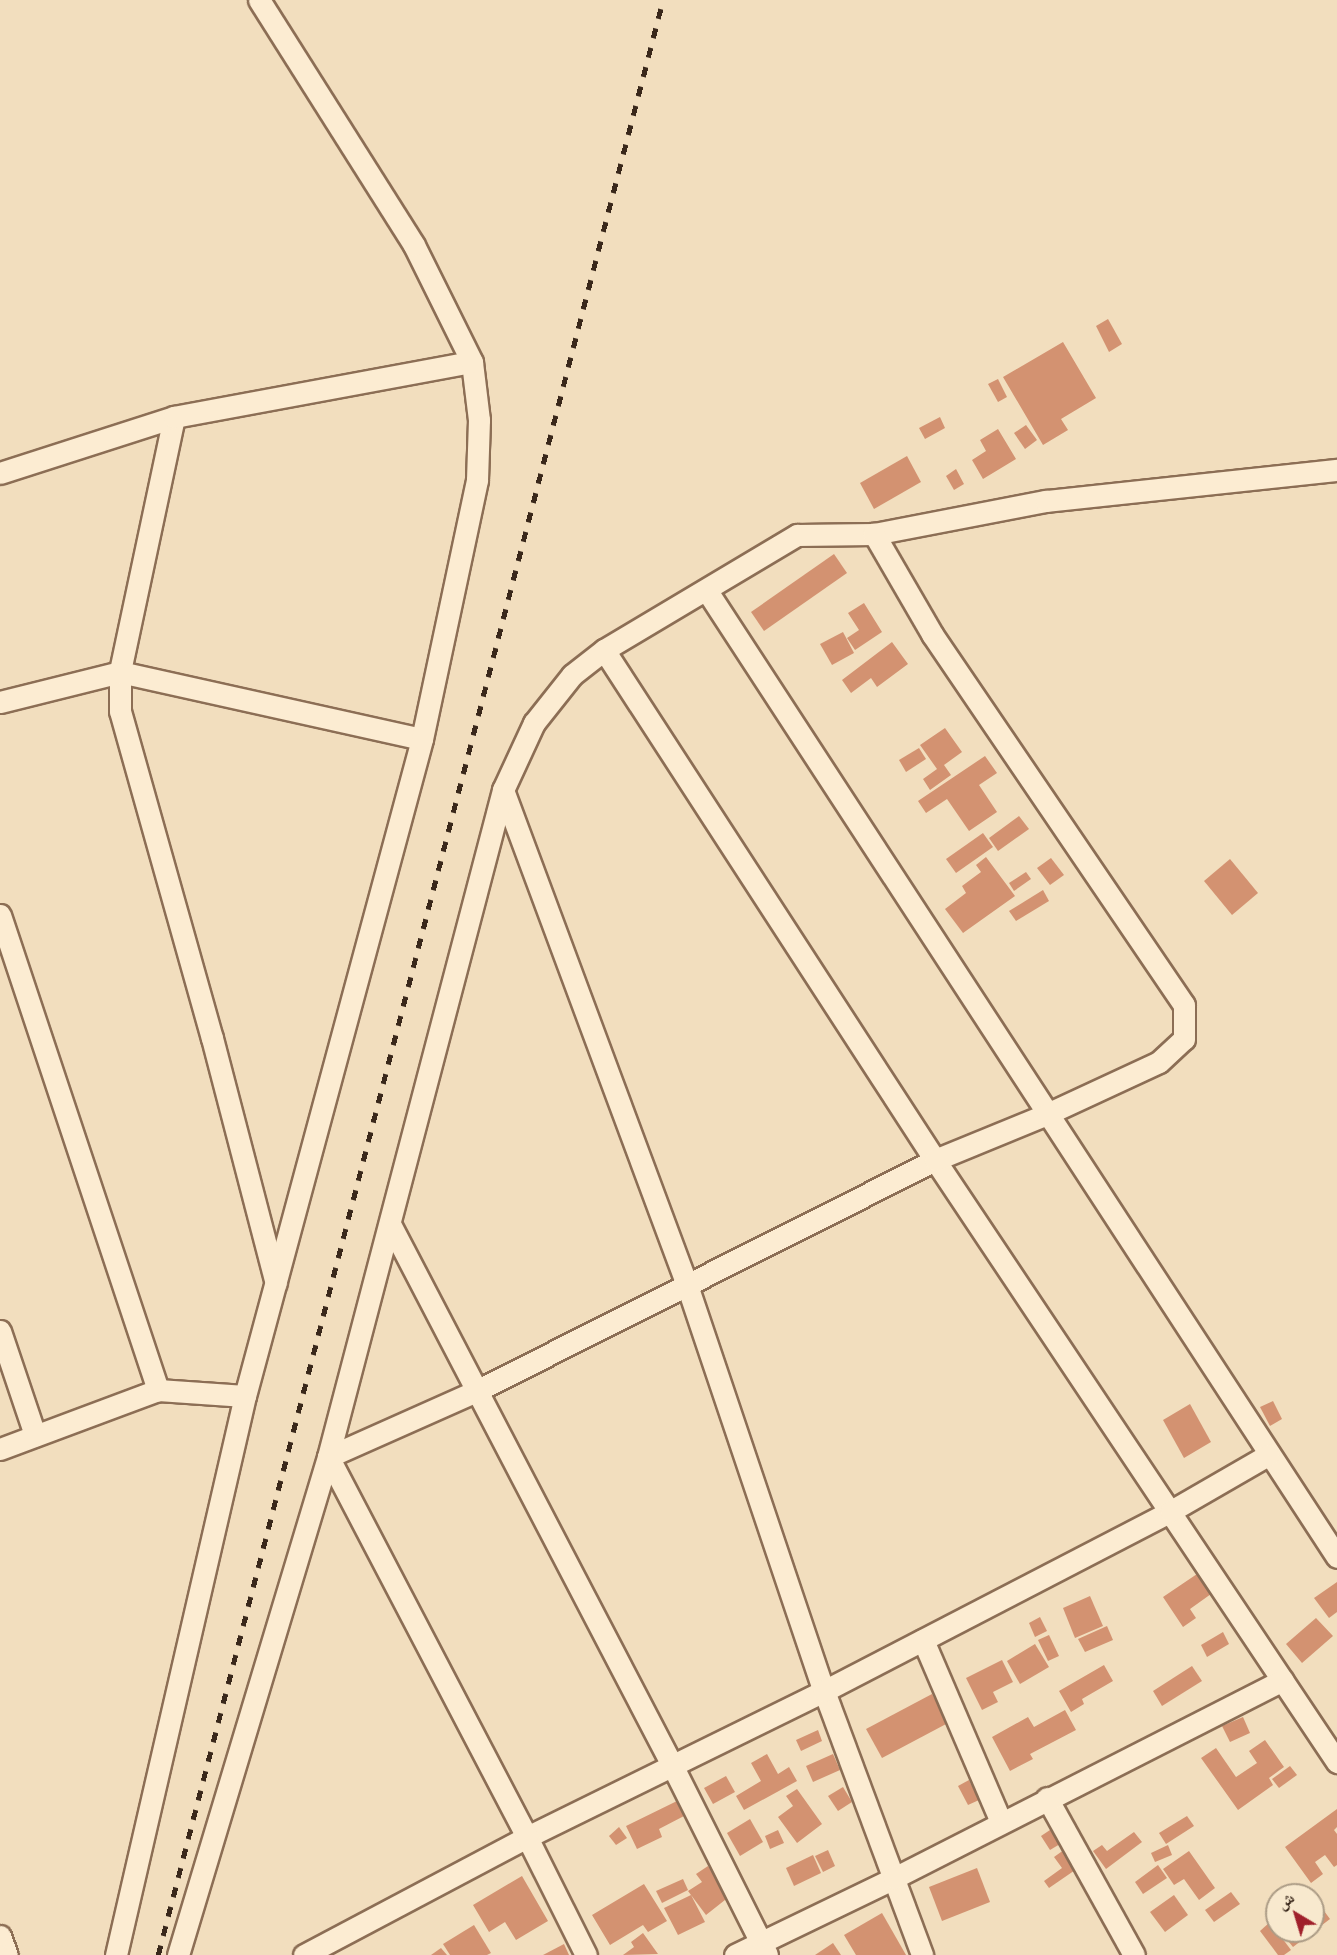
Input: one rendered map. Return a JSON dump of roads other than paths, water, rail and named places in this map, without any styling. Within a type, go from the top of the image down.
[{"type":"street","points":[[116,1955],[245,1396],[422,739],[477,480],[479,420],[472,362],[414,245],[259,0]]},
{"type":"street","points":[[0,473],[174,417],[472,362]]},
{"type":"street","points":[[174,417],[120,672],[120,711],[212,1038],[276,1283]]},
{"type":"street","points":[[178,1955],[328,1457],[503,790],[534,723],[572,675],[604,650],[797,536],[874,534],[1046,501],[1337,470]]},
{"type":"street","points":[[328,1457],[476,1391],[935,1160],[1047,1114],[1159,1062],[1184,1039],[1185,1005],[932,634],[874,534]]},
{"type":"street","points":[[707,591],[1268,1455],[1337,1557]]},
{"type":"street","points":[[604,650],[935,1160],[1337,1762]]},
{"type":"street","points":[[0,702],[120,672],[422,739]]},
{"type":"street","points":[[503,790],[687,1285],[824,1691],[922,1955]]},
{"type":"street","points":[[0,915],[158,1390]]},
{"type":"street","points":[[390,1224],[672,1765],[764,1949]]},
{"type":"street","points":[[0,1331],[35,1435]]},
{"type":"street","points":[[0,1449],[158,1390],[245,1396]]},
{"type":"street","points":[[304,1955],[527,1837],[923,1640],[1171,1511],[1268,1455]]},
{"type":"street","points":[[328,1457],[527,1837],[586,1955]]},
{"type":"street","points":[[923,1640],[1001,1822]]},
{"type":"street","points":[[735,1955],[764,1949],[1047,1798],[1282,1680]]},
{"type":"street","points":[[1047,1798],[1134,1955]]},
{"type":"street","points":[[0,1936],[7,1955]]},
{"type":"railway","points":[[158,1955],[663,0]]}]
